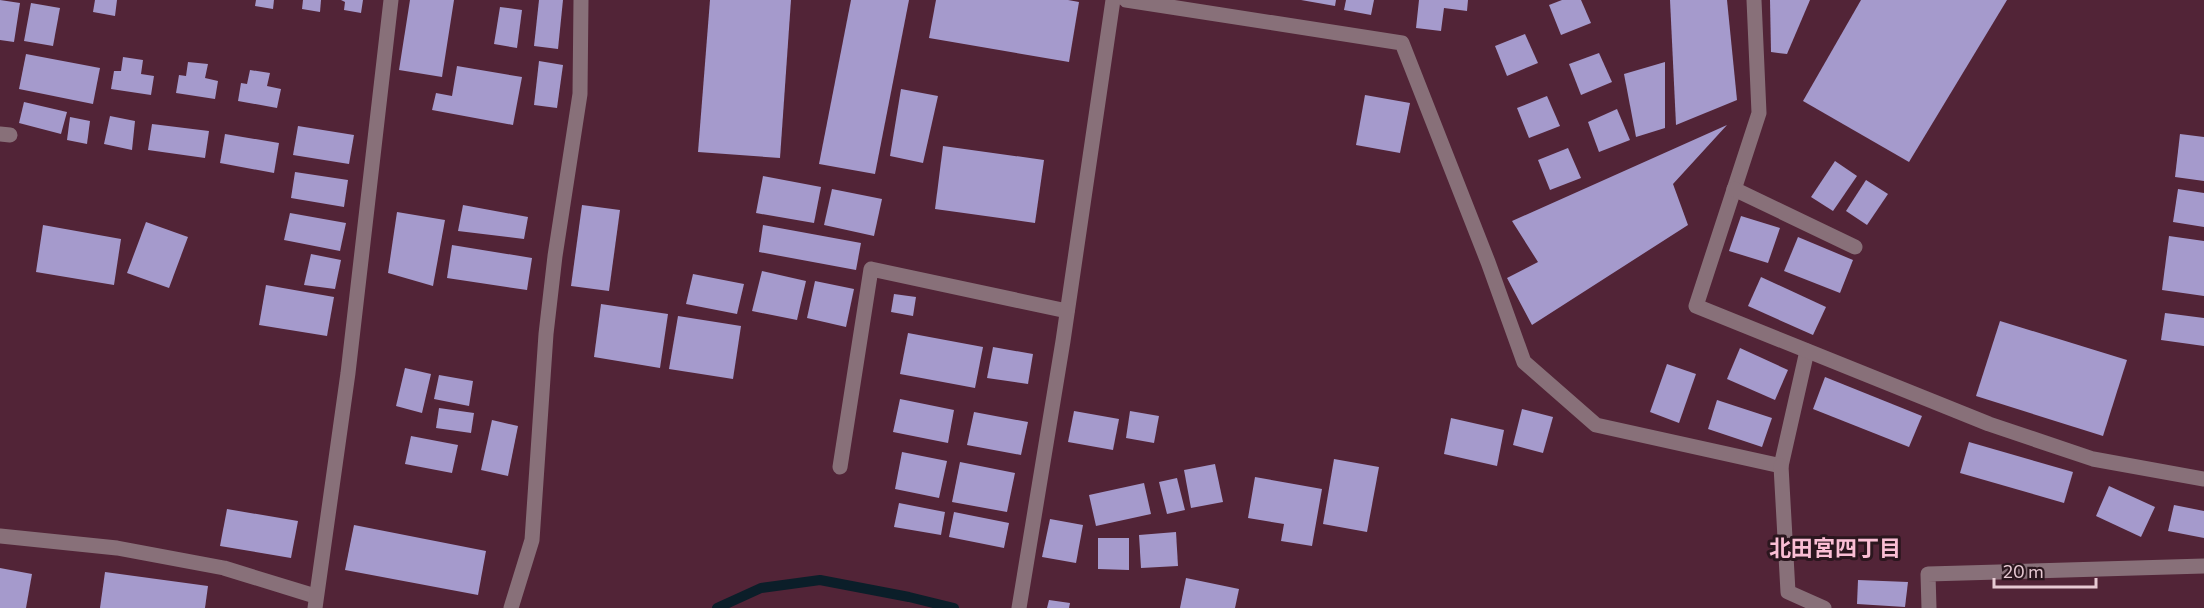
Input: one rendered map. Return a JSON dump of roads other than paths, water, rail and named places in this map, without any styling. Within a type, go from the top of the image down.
[{"type":"street","points":[[0,536],[117,548],[224,568],[315,602],[348,373],[391,0]]},
{"type":"street","points":[[511,608],[532,540],[550,300],[580,94],[581,0]]},
{"type":"street","points":[[1019,608],[1067,311],[1113,0]]},
{"type":"street","points":[[1126,0],[1402,43],[1488,262],[1524,362],[1596,425],[1781,466]]},
{"type":"street","points":[[1754,0],[1759,113],[1696,306],[1989,424],[2093,459],[2204,479]]},
{"type":"street","points":[[1734,189],[1855,247]]},
{"type":"street","points":[[840,467],[871,269],[1067,311]]},
{"type":"street","points":[[1807,351],[1781,466],[1788,592],[1824,608]]},
{"type":"street","points":[[1929,608],[1928,574],[2204,566]]},
{"type":"waterway","points":[[717,608],[761,588],[820,580],[954,608]]},
{"type":"district","name":"北田宮四丁目","points":[[1835,548]]}]
